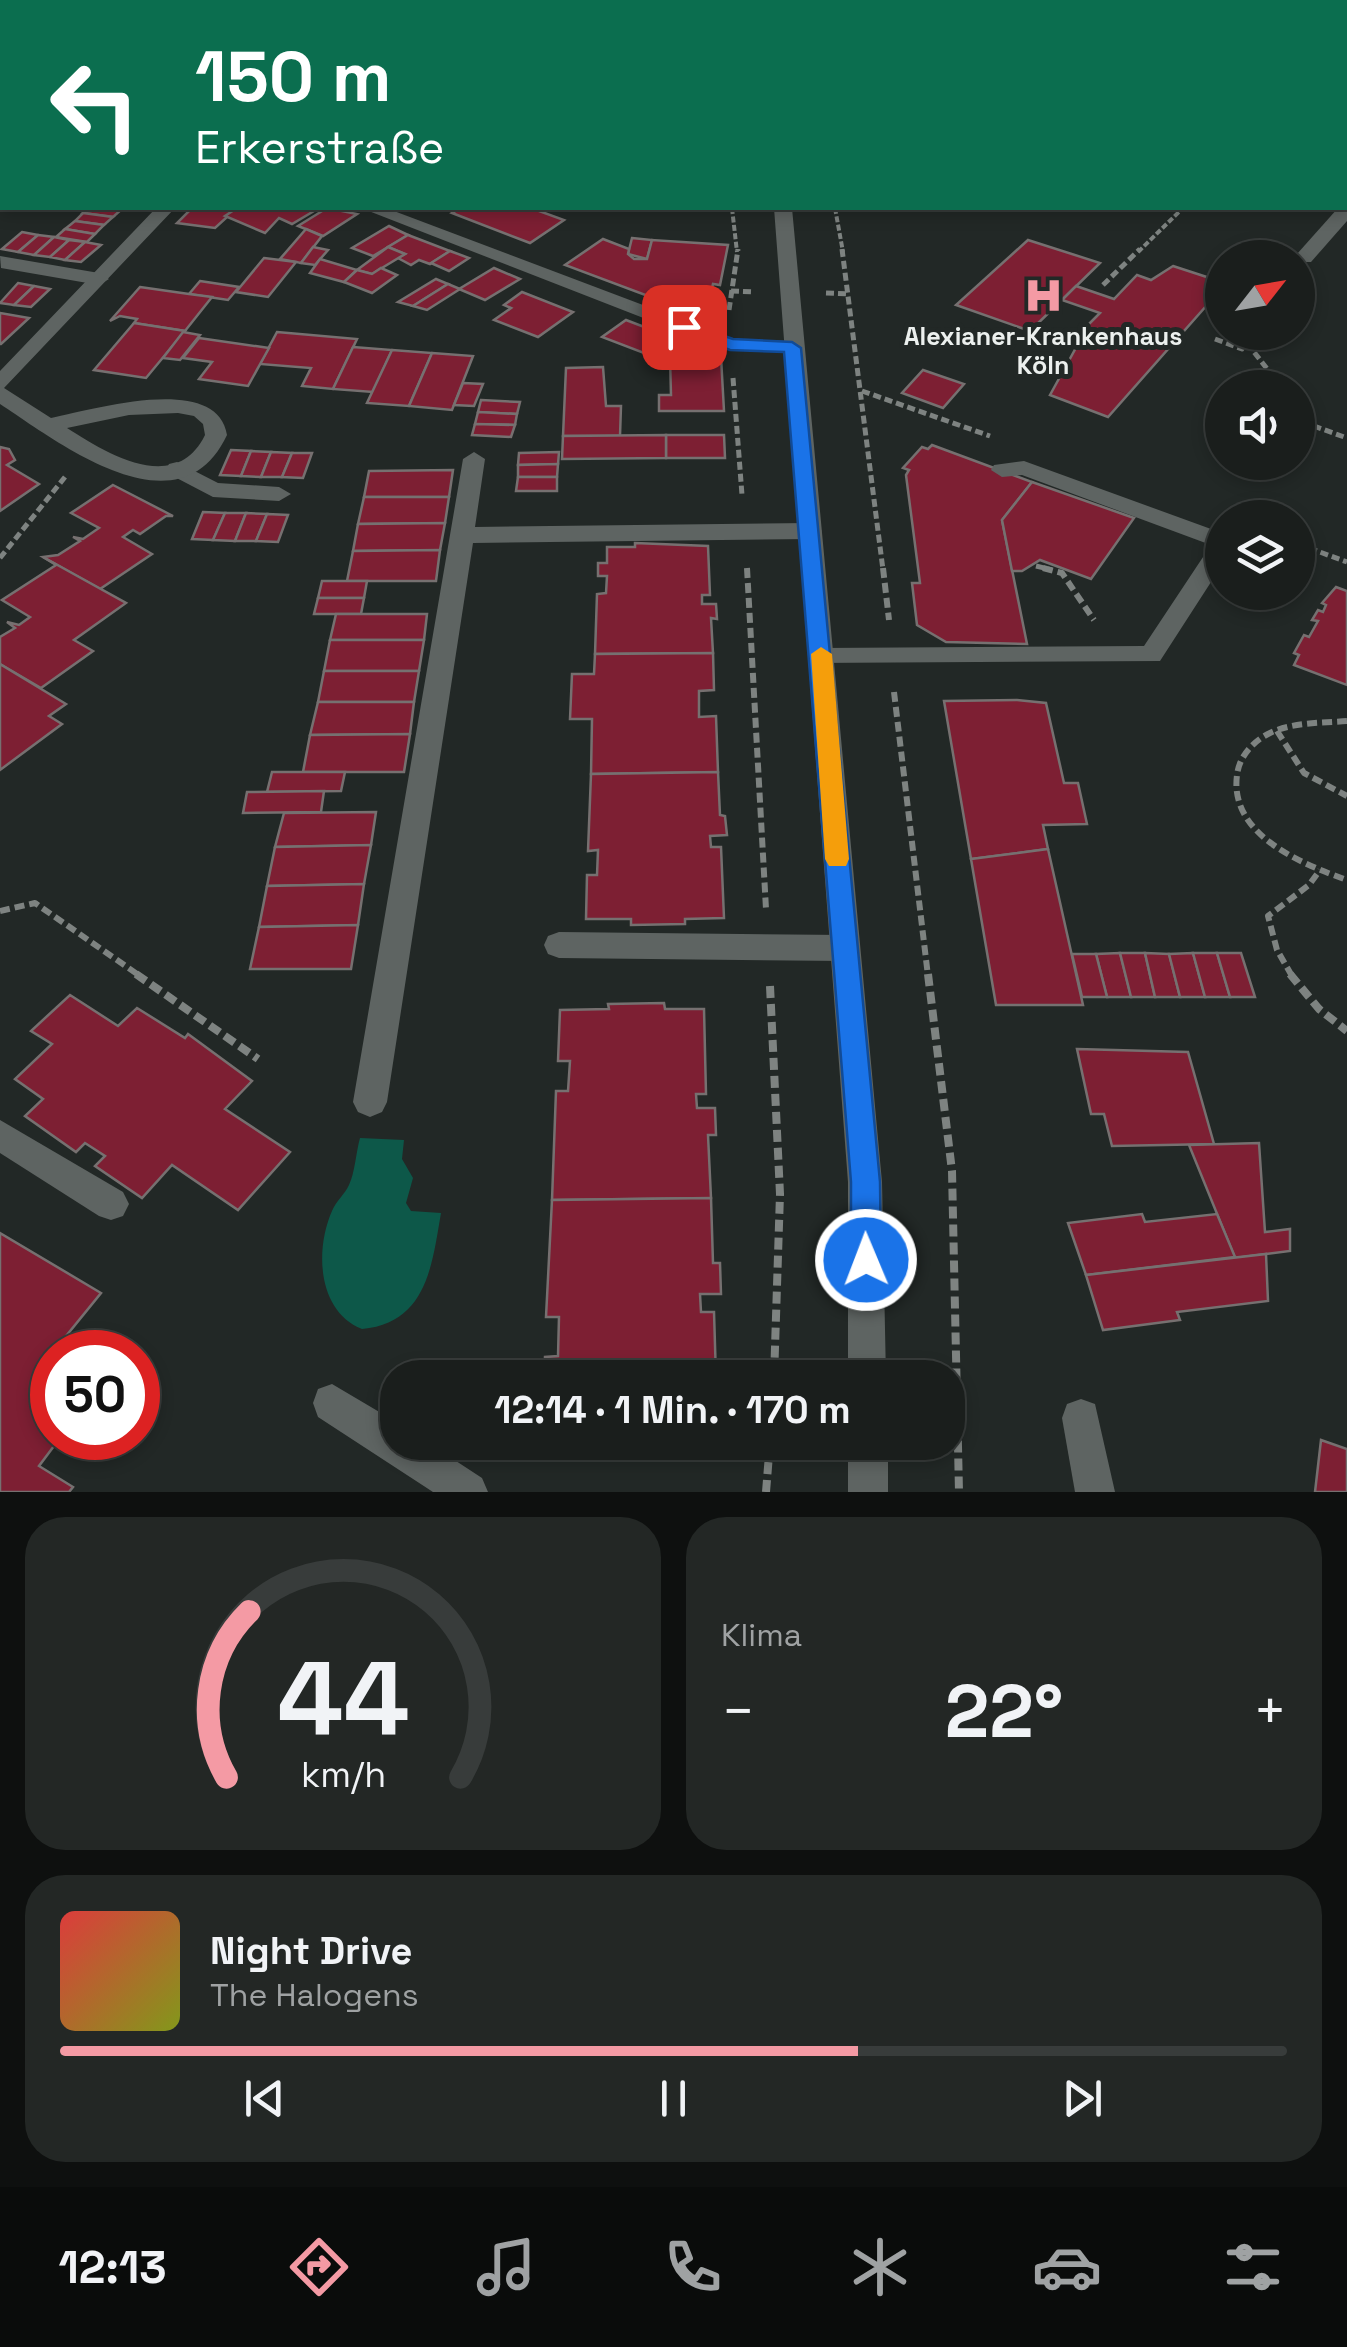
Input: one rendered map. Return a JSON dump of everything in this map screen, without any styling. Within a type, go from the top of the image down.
[{"type":"street","points":[[0,383],[164,210]]},
{"type":"street","points":[[375,210],[730,344],[792,348]]},
{"type":"street","points":[[783,210],[865,1182],[867,1360]]},
{"type":"street","points":[[1315,245],[1346,210]]},
{"type":"street","points":[[0,262],[99,279]]},
{"type":"street","points":[[0,394],[49,425],[87,449],[136,472],[178,469],[209,455],[216,440],[214,424],[202,412],[182,406],[49,425]]},
{"type":"street","points":[[370,1102],[474,459]]},
{"type":"street","points":[[1002,470],[1024,468],[1205,537]]},
{"type":"street","points":[[178,469],[214,490],[279,494]]},
{"type":"street","points":[[462,535],[810,531]]},
{"type":"street","points":[[822,656],[1152,655],[1205,571]]},
{"type":"street","points":[[559,945],[844,948]]},
{"type":"street","points":[[0,1135],[111,1204]]},
{"type":"street","points":[[332,1404],[468,1492]]},
{"type":"street","points":[[1082,1418],[1095,1492]]},
{"type":"street","points":[[868,1460],[868,1492]]},
{"type":"path","points":[[732,210],[738,246],[729,304],[730,344],[745,532],[780,1194],[775,1360]]},
{"type":"path","points":[[835,210],[842,230],[858,352],[952,1171],[959,1492]]},
{"type":"path","points":[[1103,286],[1181,210]]},
{"type":"path","points":[[1252,350],[1268,370]]},
{"type":"path","points":[[1315,426],[1347,438]]},
{"type":"path","points":[[0,558],[87,449]]},
{"type":"path","points":[[1315,550],[1347,562]]},
{"type":"path","points":[[1036,566],[1062,572],[1118,656]]},
{"type":"path","points":[[1347,721],[1277,730],[1246,752],[1235,781],[1242,817],[1253,830],[1320,870],[1347,880]]},
{"type":"path","points":[[1277,730],[1304,773],[1347,796]]},
{"type":"path","points":[[1320,870],[1310,885],[1268,916],[1270,933],[1286,969],[1318,1007],[1347,1031]]},
{"type":"path","points":[[0,911],[35,903],[258,1059]]},
{"type":"path","points":[[766,1492],[769,1460]]},
{"type":"green space","points":[[360,1138],[404,1140],[402,1159],[413,1178],[406,1203],[411,1211],[441,1213],[429,1271],[413,1303],[401,1316],[362,1329],[336,1308],[328,1294],[322,1260],[327,1226],[351,1180]]},
{"type":"building","points":[[87,210],[121,210],[113,217],[83,213]]},
{"type":"building","points":[[190,210],[235,210],[215,228],[177,223]]},
{"type":"building","points":[[234,210],[316,210],[292,224],[279,218],[265,233],[225,216]]},
{"type":"building","points":[[324,210],[357,214],[323,236],[298,226]]},
{"type":"building","points":[[536,210],[564,220],[530,243],[452,213]]},
{"type":"building","points":[[83,213],[113,217],[104,225],[75,221]]},
{"type":"building","points":[[75,221],[104,225],[95,234],[65,229]]},
{"type":"building","points":[[389,226],[408,235],[373,256],[352,248]]},
{"type":"building","points":[[65,229],[95,234],[87,242],[56,237]]},
{"type":"building","points":[[306,229],[322,236],[301,263],[280,259]]},
{"type":"building","points":[[22,232],[38,235],[18,252],[2,249]]},
{"type":"building","points":[[38,235],[54,237],[34,255],[18,252]]},
{"type":"building","points":[[408,235],[450,251],[430,264],[419,260],[411,265],[398,258],[405,254],[388,247]]},
{"type":"building","points":[[54,237],[69,240],[50,257],[34,255]]},
{"type":"building","points":[[632,238],[652,240],[647,259],[628,254]]},
{"type":"building","points":[[603,239],[629,249],[628,254],[634,259],[647,259],[652,240],[728,245],[720,285],[713,284],[709,300],[648,296],[565,265]]},
{"type":"building","points":[[69,240],[85,242],[65,260],[50,257]]},
{"type":"building","points":[[1028,240],[1100,263],[1030,331],[956,305]]},
{"type":"building","points":[[85,242],[101,245],[81,262],[65,260]]},
{"type":"building","points":[[313,247],[328,250],[315,265],[301,263]]},
{"type":"building","points":[[388,247],[405,254],[372,274],[357,270]]},
{"type":"building","points":[[450,251],[469,258],[449,271],[431,263]]},
{"type":"building","points":[[264,258],[296,262],[268,297],[236,292]]},
{"type":"building","points":[[320,259],[357,270],[344,282],[310,273]]},
{"type":"building","points":[[1173,266],[1205,276],[1205,307],[1108,417],[1050,395],[1078,344],[1072,341],[1100,313],[1062,300],[1076,286],[1114,299],[1137,275],[1151,280]]},
{"type":"building","points":[[381,268],[397,275],[372,293],[344,282],[357,270],[372,274]]},
{"type":"building","points":[[494,268],[520,279],[485,300],[459,289]]},
{"type":"building","points":[[436,279],[448,284],[413,306],[398,302]]},
{"type":"building","points":[[200,281],[239,287],[228,300],[189,294]]},
{"type":"building","points":[[18,283],[34,286],[14,305],[0,303]]},
{"type":"building","points":[[448,284],[460,289],[427,310],[413,306]]},
{"type":"building","points":[[34,286],[50,289],[31,307],[14,305]]},
{"type":"building","points":[[140,287],[212,297],[185,331],[134,323],[137,319],[120,316],[110,321]]},
{"type":"building","points":[[522,292],[573,312],[538,337],[494,320],[511,308],[504,305]]},
{"type":"building","points":[[0,313],[29,318],[1,344],[0,344]]},
{"type":"building","points":[[626,320],[689,344],[670,357],[670,363],[602,337]]},
{"type":"building","points":[[134,323],[185,331],[146,378],[94,370]]},
{"type":"building","points":[[183,332],[200,335],[180,360],[163,358]]},
{"type":"building","points":[[277,332],[357,339],[333,389],[302,386],[311,368],[260,364]]},
{"type":"building","points":[[199,338],[269,348],[248,386],[199,379],[212,362],[183,358]]},
{"type":"building","points":[[353,347],[392,350],[373,392],[333,389]]},
{"type":"building","points":[[392,350],[432,353],[409,406],[367,403]]},
{"type":"building","points":[[432,353],[473,356],[452,410],[409,406]]},
{"type":"building","points":[[670,357],[721,357],[724,411],[659,411],[659,395],[671,395]]},
{"type":"building","points":[[603,367],[606,406],[621,406],[620,436],[563,436],[566,368]]},
{"type":"building","points":[[923,370],[964,384],[943,408],[902,393]]},
{"type":"building","points":[[463,383],[483,384],[474,406],[454,405]]},
{"type":"building","points":[[481,400],[520,402],[517,414],[478,412]]},
{"type":"building","points":[[478,412],[517,414],[515,425],[475,424]]},
{"type":"building","points":[[475,424],[515,425],[511,437],[472,435]]},
{"type":"building","points":[[666,435],[724,435],[725,458],[666,458]]},
{"type":"building","points":[[666,435],[666,458],[562,459],[563,436]]},
{"type":"building","points":[[932,445],[1032,482],[1002,520],[1027,644],[946,642],[917,625],[912,583],[920,583],[906,475],[909,470],[903,468],[922,447],[928,449]]},
{"type":"building","points":[[0,447],[9,449],[15,460],[7,465],[39,484],[0,511]]},
{"type":"building","points":[[231,450],[251,451],[241,476],[220,475]]},
{"type":"building","points":[[251,451],[271,452],[261,477],[241,476]]},
{"type":"building","points":[[271,452],[292,453],[282,477],[261,477]]},
{"type":"building","points":[[559,452],[558,464],[518,465],[519,453]]},
{"type":"building","points":[[292,453],[312,453],[303,478],[282,477]]},
{"type":"building","points":[[558,464],[557,477],[518,477],[518,465]]},
{"type":"building","points":[[453,470],[449,497],[364,497],[369,471]]},
{"type":"building","points":[[518,477],[557,477],[557,491],[516,491]]},
{"type":"building","points":[[1032,482],[1134,518],[1091,579],[1040,560],[1022,571],[1012,571],[1002,520]]},
{"type":"building","points":[[113,485],[173,516],[166,516],[140,534],[133,530],[123,537],[152,554],[100,589],[43,557],[58,555],[80,541],[73,537],[83,539],[99,528],[71,513]]},
{"type":"building","points":[[364,497],[449,497],[445,523],[358,524]]},
{"type":"building","points":[[203,512],[225,513],[213,540],[192,539]]},
{"type":"building","points":[[225,513],[246,513],[235,541],[213,540]]},
{"type":"building","points":[[246,513],[267,514],[256,541],[235,541]]},
{"type":"building","points":[[267,514],[288,515],[278,542],[256,541]]},
{"type":"building","points":[[445,523],[440,550],[353,551],[358,524]]},
{"type":"building","points":[[635,543],[708,546],[710,595],[702,595],[702,604],[716,604],[717,619],[711,618],[713,653],[595,654],[597,594],[606,593],[607,576],[598,576],[598,563],[607,563],[607,547],[635,547]]},
{"type":"building","points":[[440,550],[436,581],[347,581],[353,551]]},
{"type":"building","points":[[43,557],[126,603],[74,640],[93,651],[41,688],[0,664],[0,637],[15,628],[7,622],[19,625],[30,617],[2,600],[56,565]]},
{"type":"building","points":[[322,581],[367,581],[364,598],[318,598]]},
{"type":"building","points":[[1336,587],[1347,591],[1347,685],[1294,665],[1299,655],[1294,653],[1304,635],[1309,637],[1318,621],[1312,620],[1318,610],[1323,612],[1326,605],[1322,603]]},
{"type":"building","points":[[318,598],[364,598],[361,614],[314,614]]},
{"type":"building","points":[[336,614],[427,614],[424,640],[330,640]]},
{"type":"building","points":[[330,640],[424,640],[419,671],[324,671]]},
{"type":"building","points":[[713,653],[714,690],[699,691],[699,717],[716,716],[718,772],[591,774],[592,719],[570,719],[572,674],[594,674],[595,654]]},
{"type":"building","points":[[0,664],[66,704],[49,716],[62,724],[0,770]]},
{"type":"building","points":[[324,671],[419,671],[414,702],[318,702]]},
{"type":"building","points":[[944,701],[1046,703],[1064,783],[1078,783],[1087,824],[1043,825],[1048,849],[971,859]]},
{"type":"building","points":[[318,702],[414,702],[410,734],[310,735]]},
{"type":"building","points":[[410,734],[404,772],[303,772],[310,735]]},
{"type":"building","points":[[272,772],[345,772],[341,791],[267,792]]},
{"type":"building","points":[[718,772],[720,815],[725,816],[727,835],[710,836],[711,847],[721,847],[724,918],[685,919],[685,924],[631,925],[631,919],[586,919],[587,875],[597,875],[598,850],[588,851],[591,774]]},
{"type":"building","points":[[324,791],[321,812],[243,813],[247,792]]},
{"type":"building","points":[[376,812],[371,845],[275,847],[284,813]]},
{"type":"building","points":[[371,845],[364,884],[267,886],[275,847]]},
{"type":"building","points":[[1048,849],[1083,1005],[996,1005],[971,859]]},
{"type":"building","points":[[364,884],[358,925],[259,927],[267,886]]},
{"type":"building","points":[[358,925],[351,969],[250,969],[259,927]]},
{"type":"building","points":[[1120,953],[1131,997],[1107,997],[1096,954]]},
{"type":"building","points":[[1120,953],[1145,953],[1155,997],[1131,997]]},
{"type":"building","points":[[1145,953],[1169,954],[1180,997],[1155,997]]},
{"type":"building","points":[[1193,953],[1205,997],[1180,997],[1169,954]]},
{"type":"building","points":[[1193,953],[1217,953],[1230,997],[1205,997]]},
{"type":"building","points":[[1217,953],[1241,953],[1255,997],[1230,997]]},
{"type":"building","points":[[1072,954],[1096,954],[1107,997],[1082,997]]},
{"type":"building","points":[[70,995],[118,1026],[137,1008],[185,1038],[188,1034],[252,1081],[225,1109],[290,1152],[238,1210],[172,1165],[142,1198],[95,1166],[105,1156],[85,1143],[76,1152],[25,1116],[43,1099],[15,1079],[52,1044],[31,1031]]},
{"type":"building","points":[[664,1003],[665,1009],[704,1009],[706,1094],[696,1094],[697,1108],[715,1108],[716,1135],[708,1135],[711,1198],[552,1200],[556,1091],[568,1091],[570,1061],[558,1061],[560,1010]]},
{"type":"building","points":[[1077,1049],[1188,1052],[1214,1144],[1112,1146],[1104,1114],[1091,1114]]},
{"type":"building","points":[[1259,1143],[1265,1232],[1290,1229],[1290,1251],[1235,1258],[1189,1145]]},
{"type":"building","points":[[711,1198],[713,1263],[720,1263],[721,1294],[700,1294],[701,1312],[714,1312],[715,1360],[545,1360],[558,1356],[559,1317],[546,1317],[552,1200]]},
{"type":"building","points":[[1142,1214],[1145,1222],[1217,1214],[1235,1257],[1086,1275],[1068,1223]]},
{"type":"building","points":[[0,1233],[101,1293],[71,1330],[30,1330],[30,1460],[44,1460],[39,1466],[73,1487],[69,1492],[0,1492]]},
{"type":"building","points":[[1266,1254],[1268,1301],[1177,1312],[1180,1320],[1103,1330],[1086,1275]]},
{"type":"building","points":[[1321,1440],[1347,1449],[1347,1492],[1315,1492]]},
{"type":"slow traffic","points":[[821,654],[837,859]]},
{"type":"place","name":"Alexianer-Krankenhaus Köln","points":[[1043,295]]},
{"type":"route","points":[[684,327],[730,344],[792,348],[822,656],[865,1182],[866,1260]]}]
